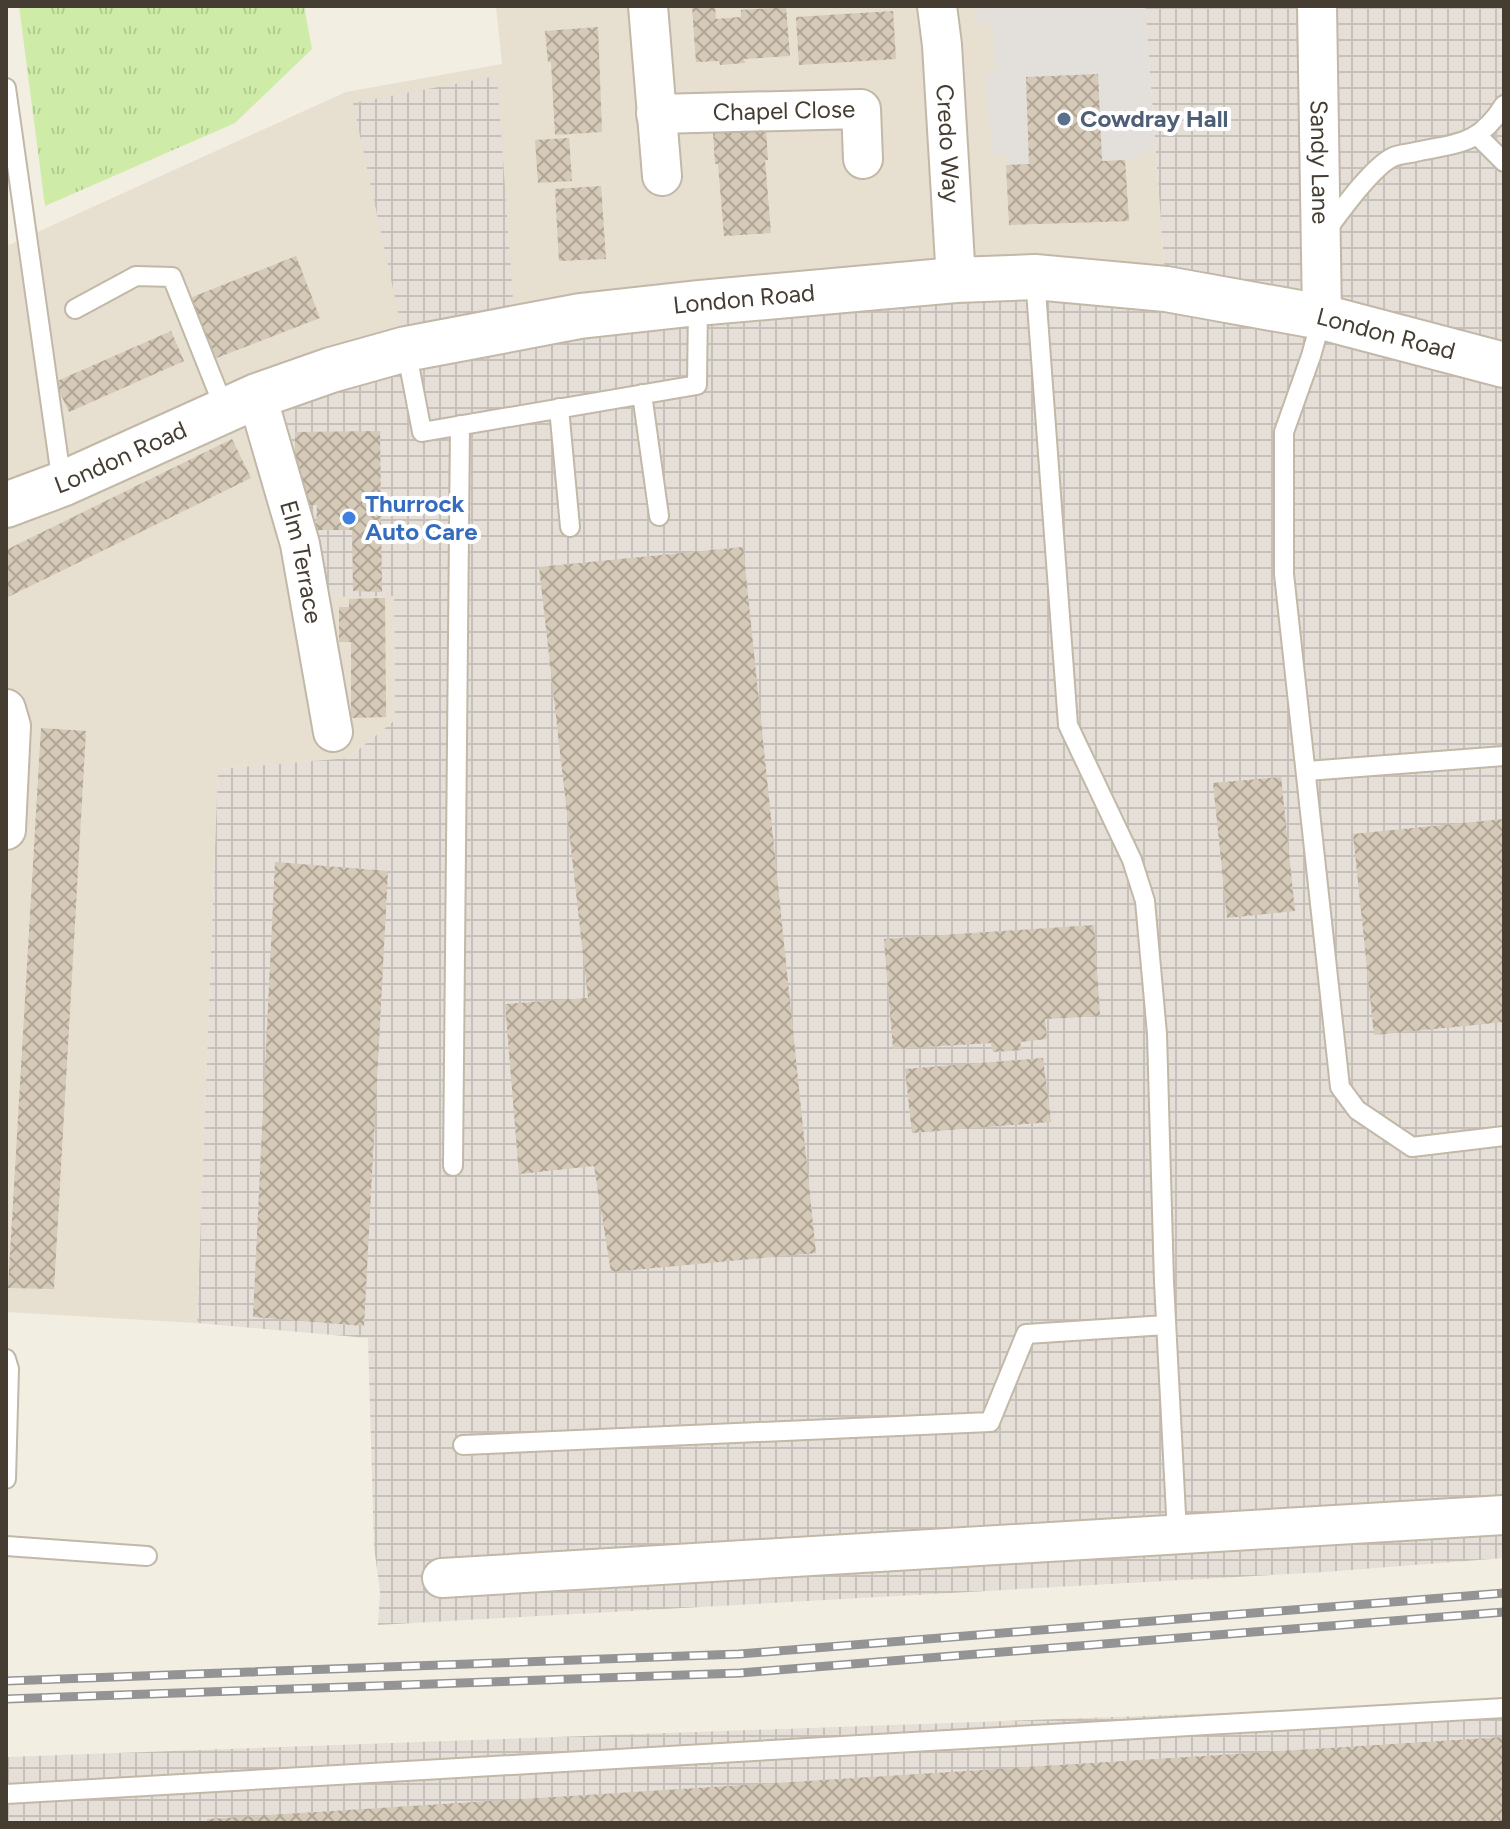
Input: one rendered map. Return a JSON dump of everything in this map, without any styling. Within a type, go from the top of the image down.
[{"type":"street","points":[[648,6],[662,176]]},
{"type":"street","name":"Credo Way","points":[[937,6],[956,280]]},
{"type":"street","name":"Sandy Lane","points":[[1317,6],[1322,317]]},
{"type":"street","name":"Chapel Close","points":[[656,114],[861,109],[863,159]]},
{"type":"street","name":"London Road","points":[[6,505],[62,484],[241,403],[331,370],[406,349],[580,316],[698,303],[956,280],[1035,277],[1166,289],[1322,317],[1504,365]]},
{"type":"street","name":"Elm Terrace","points":[[241,403],[300,544],[333,732]]},
{"type":"street","points":[[6,709],[11,726],[6,830]]},
{"type":"street","points":[[442,1578],[1504,1515]]},
{"type":"lane","points":[[6,88],[62,484]]},
{"type":"lane","points":[[1321,237],[1364,184],[1392,157],[1478,136],[1492,125],[1504,105]]},
{"type":"lane","points":[[1478,136],[1504,162]]},
{"type":"lane","points":[[75,309],[136,276],[172,277],[241,403]]},
{"type":"lane","points":[[1035,277],[1068,725],[1132,860],[1145,901],[1157,1034],[1166,1325],[1177,1534]]},
{"type":"lane","points":[[406,349],[422,432],[697,385],[698,303]]},
{"type":"lane","points":[[1322,317],[1284,432],[1284,574],[1340,1087],[1357,1110],[1412,1147],[1504,1136]]},
{"type":"lane","points":[[642,394],[659,516]]},
{"type":"lane","points":[[559,408],[570,527]]},
{"type":"lane","points":[[453,1166],[460,425]]},
{"type":"lane","points":[[1307,771],[1504,756]]},
{"type":"lane","points":[[463,1445],[990,1422],[1026,1334],[1166,1325]]},
{"type":"lane","points":[[6,1359],[9,1369],[6,1479]]},
{"type":"lane","points":[[6,1546],[147,1556]]},
{"type":"lane","points":[[6,1794],[1504,1708]]},
{"type":"shaded area","points":[[496,6],[1145,6],[1166,289],[406,349],[394,595],[395,720],[348,758],[218,769],[197,1323],[6,1312],[6,232],[9,245],[346,92],[502,64]]},
{"type":"shaded area","name":"Cowdray Hall","points":[[976,6],[1145,6],[1155,149],[1125,160],[1102,161],[1097,74],[1027,77],[1029,164],[1006,165],[1006,155],[992,154],[986,78],[995,69],[992,24],[978,25]]},
{"type":"shaded area","points":[[1145,6],[1504,6],[1504,1558],[1325,1572],[378,1625],[380,1591],[374,1547],[368,1338],[197,1323],[218,769],[348,758],[395,720],[394,596],[311,597],[257,396],[406,349],[353,103],[497,76],[515,327],[1166,289]]},
{"type":"shaded area","points":[[1504,1698],[1504,1823],[6,1823],[6,1757],[1334,1709]]},
{"type":"green space","points":[[19,6],[304,6],[312,49],[235,123],[45,206]]},
{"type":"building","points":[[692,6],[715,6],[716,19],[741,17],[741,10],[786,7],[790,56],[744,59],[745,63],[720,65],[719,61],[696,62]]},
{"type":"building","points":[[893,11],[896,59],[799,65],[796,17]]},
{"type":"building","points":[[598,27],[602,132],[555,135],[551,62],[548,62],[545,31]]},
{"type":"building","name":"Cowdray Hall","points":[[1098,74],[1102,161],[1125,160],[1129,221],[1009,225],[1006,165],[1029,164],[1026,77]]},
{"type":"building","points":[[766,129],[768,160],[765,160],[771,233],[724,236],[713,133]]},
{"type":"building","points":[[569,138],[572,181],[538,183],[535,140]]},
{"type":"building","points":[[601,186],[606,259],[559,261],[555,189]]},
{"type":"building","points":[[296,256],[320,318],[214,359],[190,298]]},
{"type":"building","points":[[171,331],[184,361],[69,412],[55,382]]},
{"type":"building","name":"Thurrock Auto Care","points":[[380,431],[382,592],[353,591],[352,530],[316,530],[317,505],[304,505],[304,486],[296,486],[295,432]]},
{"type":"building","points":[[232,439],[251,478],[6,598],[6,550]]},
{"type":"building","points":[[743,547],[816,1253],[611,1272],[594,1166],[519,1174],[505,1004],[588,998],[539,567]]},
{"type":"building","points":[[385,598],[386,717],[351,718],[351,642],[339,642],[339,607],[349,607],[349,599]]},
{"type":"building","points":[[41,728],[86,731],[54,1289],[8,1288]]},
{"type":"building","points":[[1281,777],[1295,911],[1227,918],[1213,783]]},
{"type":"building","points":[[1504,819],[1504,1022],[1374,1035],[1353,834]]},
{"type":"building","points":[[275,862],[388,871],[364,1326],[253,1317]]},
{"type":"building","points":[[1094,925],[1100,1016],[1045,1019],[1047,1039],[1020,1042],[1022,1050],[993,1052],[991,1043],[893,1049],[884,939]]},
{"type":"building","points":[[1043,1058],[1051,1122],[912,1133],[905,1069]]},
{"type":"building","points":[[1504,1737],[1504,1823],[207,1823],[207,1819]]},
{"type":"railway","points":[[6,1681],[739,1654],[1504,1593]]},
{"type":"railway","points":[[6,1699],[740,1673],[1504,1612]]},
{"type":"place","name":"Cowdray Hall","points":[[1064,119]]},
{"type":"place","name":"Thurrock Auto Care","points":[[349,518]]}]
